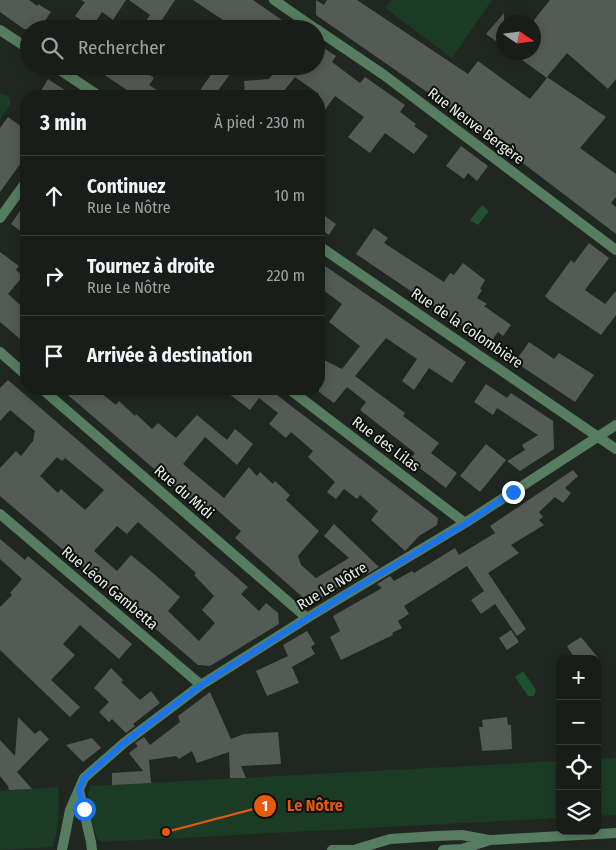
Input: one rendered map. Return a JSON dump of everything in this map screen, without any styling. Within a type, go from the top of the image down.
[{"type":"street","name":"Rue Neuve Bergère","points":[[274,0],[303,20]]},
{"type":"street","points":[[0,30],[20,43]]},
{"type":"street","name":"Rue Neuve Bergère","points":[[325,35],[384,75],[616,250]]},
{"type":"street","points":[[66,75],[87,90]]},
{"type":"street","points":[[0,218],[20,192]]},
{"type":"street","name":"Rue de la Colombière","points":[[325,250],[616,449]]},
{"type":"street","points":[[0,352],[20,370]]},
{"type":"street","name":"Rue du Midi","points":[[49,395],[307,618]]},
{"type":"street","name":"Rue des Lilas","points":[[297,395],[465,524]]},
{"type":"street","name":"Rue Le Nôtre","points":[[62,850],[68,817],[84,778],[124,743],[201,685],[307,618],[465,524],[598,435],[616,425]]},
{"type":"street","name":"Rue Léon Gambetta","points":[[0,514],[201,685]]},
{"type":"street","points":[[79,790],[92,842],[92,850]]},
{"type":"street","points":[[332,850],[361,849],[390,840],[462,835],[490,840],[616,833]]},
{"type":"street","points":[[443,850],[462,849],[490,840]]},
{"type":"shaded area","points":[[391,0],[492,0],[452,58],[385,8]]},
{"type":"shaded area","points":[[0,93],[7,95],[10,105],[0,119]]},
{"type":"shaded area","points":[[482,205],[489,211],[478,225],[470,220]]},
{"type":"shaded area","points":[[523,671],[536,690],[534,696],[528,696],[515,677]]},
{"type":"shaded area","points":[[616,758],[616,815],[601,816],[601,759]]},
{"type":"shaded area","points":[[556,761],[556,818],[102,842],[97,839],[91,819],[88,799],[90,786]]},
{"type":"shaded area","points":[[58,787],[57,832],[53,847],[0,850],[0,791]]},
{"type":"building","points":[[0,0],[29,0],[51,12],[45,20],[20,20],[20,26],[0,12]]},
{"type":"building","points":[[81,0],[126,0],[113,20],[102,12],[97,20],[81,20],[75,16],[85,2]]},
{"type":"building","points":[[129,0],[175,0],[162,20],[147,20],[150,15]]},
{"type":"building","points":[[193,0],[253,0],[282,20],[223,20]]},
{"type":"building","points":[[316,0],[324,5],[327,0],[357,0],[468,74],[478,61],[530,99],[547,78],[522,60],[541,60],[541,15],[538,15],[550,0],[616,0],[616,79],[608,89],[567,53],[547,77],[606,117],[580,148],[616,174],[616,197],[611,203],[616,207],[616,234],[456,112],[316,15]]},
{"type":"building","points":[[496,22],[496,41],[486,34]]},
{"type":"building","points":[[325,49],[336,56],[332,62],[360,83],[365,77],[405,105],[400,112],[416,124],[414,126],[428,136],[414,154],[385,133],[370,153],[348,137],[364,117],[335,96],[325,110],[325,90],[313,90],[295,77],[285,90],[245,90],[244,81],[269,79],[272,75],[325,75]]},
{"type":"building","points":[[104,75],[150,75],[154,78],[149,85],[157,90],[127,90]]},
{"type":"building","points":[[211,75],[229,75],[218,90],[200,90]]},
{"type":"building","points":[[48,79],[65,90],[42,90]]},
{"type":"building","points":[[8,117],[20,126],[20,164],[0,192],[0,128]]},
{"type":"building","points":[[461,146],[488,166],[477,181],[468,173],[464,179],[446,166]]},
{"type":"building","points":[[20,211],[20,231],[11,224]]},
{"type":"building","points":[[325,216],[336,224],[329,235],[325,232]]},
{"type":"building","points":[[374,228],[388,238],[384,243],[444,282],[450,273],[454,275],[463,263],[485,280],[477,298],[487,304],[484,306],[511,325],[503,336],[498,332],[489,344],[356,254]]},
{"type":"building","points":[[589,243],[609,258],[585,290],[605,304],[616,291],[616,315],[601,335],[545,296],[571,260],[574,263]]},
{"type":"building","points":[[0,252],[19,266],[16,270],[20,273],[20,280],[8,294],[20,305],[20,339],[0,322]]},
{"type":"building","points":[[325,266],[466,362],[452,383],[429,368],[414,390],[402,381],[417,359],[386,338],[355,376],[405,413],[403,416],[439,443],[431,453],[457,473],[446,488],[409,460],[415,453],[360,410],[366,402],[347,387],[334,403],[323,395],[325,395],[325,360],[342,369],[360,346],[329,322],[342,304],[325,291]]},
{"type":"building","points":[[529,342],[554,359],[559,353],[594,375],[575,402],[515,362]]},
{"type":"building","points":[[8,380],[20,390],[20,395],[25,395],[248,587],[241,594],[259,611],[266,603],[278,613],[279,624],[210,666],[198,665],[0,496],[0,468],[16,451],[21,456],[33,441],[35,431],[10,410],[0,421],[0,388]],"holes":[[[57,457],[62,461],[65,458],[104,490],[85,510],[61,489],[58,493],[40,476]],[[138,522],[196,573],[194,575],[214,596],[202,610],[215,623],[199,641],[168,611],[180,597],[153,573],[131,555],[117,571],[94,551],[117,526],[127,534]]]},
{"type":"building","points":[[486,384],[507,398],[511,393],[553,421],[554,449],[520,471],[507,461],[525,450],[522,445],[538,435],[497,408],[493,415],[474,402]]},
{"type":"building","points":[[68,395],[104,395],[116,405],[119,401],[152,429],[158,423],[176,438],[197,415],[227,440],[235,429],[253,444],[237,465],[205,437],[183,464],[224,498],[249,467],[257,476],[260,472],[273,484],[275,481],[290,495],[286,500],[319,531],[298,556],[301,565],[316,578],[349,558],[324,536],[334,524],[379,567],[367,574],[363,571],[316,601],[306,600],[235,538],[241,531],[216,509],[209,516]]},
{"type":"building","points":[[231,395],[277,395],[438,518],[437,525],[419,536],[405,551],[371,520],[378,511],[360,495],[357,499],[344,489],[336,499],[327,492],[335,482],[308,457],[313,451],[291,432],[286,438],[269,424],[278,413],[259,398],[250,410]]},
{"type":"building","points":[[486,444],[506,460],[480,492],[460,476]]},
{"type":"building","points":[[573,470],[578,476],[565,488],[571,493],[563,503],[555,497],[539,512],[543,517],[539,520],[544,525],[511,545],[519,553],[488,573],[526,629],[517,636],[495,604],[481,614],[471,600],[484,591],[467,566],[404,606],[409,614],[398,621],[402,628],[392,633],[393,635],[341,660],[330,637],[340,631],[333,616],[382,588],[377,584],[390,576],[394,581],[412,571],[414,573],[455,548],[459,555],[495,533],[490,526]]},
{"type":"building","points":[[0,539],[25,560],[28,556],[132,644],[119,659],[80,625],[63,644],[75,655],[51,680],[80,707],[70,717],[0,650],[0,607],[12,595],[10,593],[22,579],[0,559]]},
{"type":"building","points":[[511,630],[519,642],[507,650],[499,638]]},
{"type":"building","points":[[307,631],[315,644],[311,647],[315,654],[292,667],[299,683],[267,696],[256,671],[288,656],[283,645]]},
{"type":"building","points":[[581,637],[596,655],[573,655],[567,646]]},
{"type":"building","points":[[111,668],[123,680],[121,682],[140,700],[151,691],[160,703],[133,724],[135,726],[126,733],[112,719],[109,722],[99,712],[109,702],[94,688]]},
{"type":"building","points":[[210,692],[231,739],[244,734],[278,732],[281,764],[241,766],[246,778],[230,778],[229,752],[197,763],[192,751],[179,759],[176,756],[149,760],[151,783],[112,785],[112,773],[143,771],[129,753],[138,746],[135,743],[144,737],[150,745],[180,722],[178,716]]},
{"type":"building","points":[[18,717],[35,734],[40,730],[49,739],[17,772],[32,789],[9,790],[0,776],[0,740],[15,756]]},
{"type":"building","points":[[507,717],[508,725],[511,725],[512,749],[482,751],[479,727],[483,727],[482,720]]},
{"type":"building","points":[[92,738],[101,748],[83,762],[66,745]]},
{"type":"place","name":"Le Nôtre","points":[[166,832]]},
{"type":"route","points":[[84,809],[79,790],[84,778],[124,743],[201,685],[346,594],[465,524],[513,492]]}]
